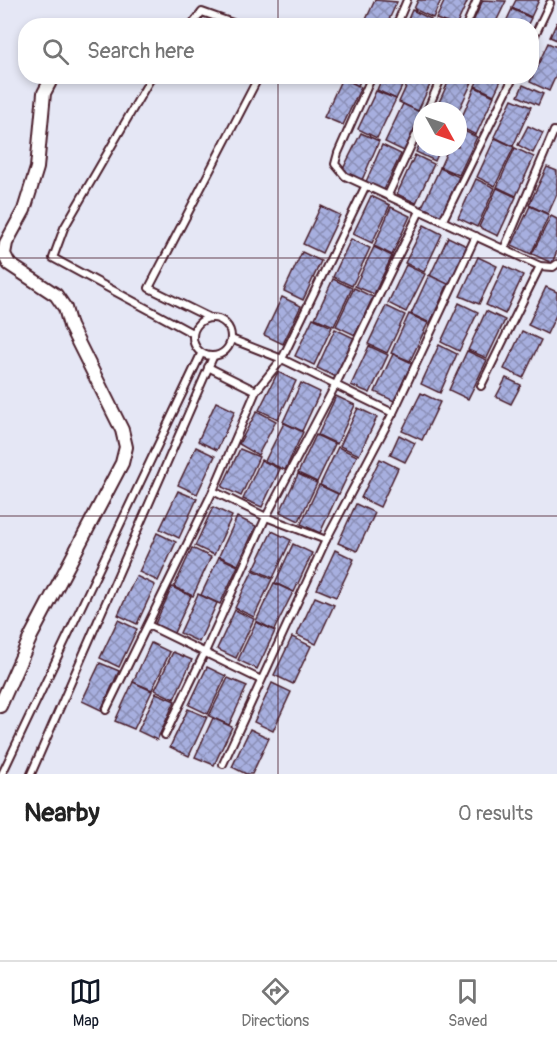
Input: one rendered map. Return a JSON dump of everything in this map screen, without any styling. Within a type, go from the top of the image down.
[{"type":"street","points":[[0,706],[31,636],[122,463],[126,447],[116,416],[70,326],[65,308],[56,295],[9,264],[4,254],[6,243],[24,210],[38,168],[44,93],[49,84]]},
{"type":"lane","points":[[399,18],[407,0]]},
{"type":"lane","points":[[469,18],[477,0]]},
{"type":"lane","points":[[539,25],[550,3]]},
{"type":"lane","points":[[197,18],[202,12],[219,18]]},
{"type":"lane","points":[[147,84],[64,228],[53,258],[192,333]]},
{"type":"lane","points":[[210,318],[199,322],[192,333],[193,345],[201,354],[213,357],[226,351],[231,339],[229,328],[221,320],[210,318],[149,288],[255,84]]},
{"type":"lane","points":[[368,84],[335,164],[345,176],[540,266],[553,267],[557,264]]},
{"type":"lane","points":[[431,102],[439,84]]},
{"type":"lane","points":[[443,220],[510,84]]},
{"type":"lane","points":[[504,249],[554,131]]},
{"type":"lane","points":[[388,195],[413,141]]},
{"type":"lane","points":[[106,710],[213,491],[256,391],[282,358],[365,187]]},
{"type":"lane","points":[[165,735],[206,652],[266,517],[336,384],[420,211]]},
{"type":"lane","points":[[223,764],[326,540],[393,414],[476,236]]},
{"type":"lane","points":[[481,386],[540,266]]},
{"type":"lane","points":[[231,339],[282,358],[393,414]]},
{"type":"lane","points":[[2,774],[201,354]]},
{"type":"lane","points":[[31,774],[213,357]]},
{"type":"lane","points":[[208,368],[256,391]]},
{"type":"lane","points":[[213,491],[266,517],[326,540]]},
{"type":"lane","points":[[148,625],[261,680]]},
{"type":"building","points":[[375,0],[397,2],[390,18],[367,18]]},
{"type":"building","points":[[418,0],[441,0],[433,18],[414,9]]},
{"type":"building","points":[[445,0],[468,0],[460,18],[436,18]]},
{"type":"building","points":[[483,0],[506,1],[498,18],[475,18]]},
{"type":"building","points":[[516,0],[539,0],[531,17],[512,8]]},
{"type":"building","points":[[512,9],[531,18],[508,18]]},
{"type":"building","points":[[412,10],[429,18],[408,18]]},
{"type":"building","points":[[557,22],[557,40],[550,37]]},
{"type":"building","points":[[548,43],[557,47],[557,73],[549,91],[534,84],[539,84],[539,62]]},
{"type":"building","points":[[339,84],[355,84],[361,87],[343,125],[324,117]]},
{"type":"building","points":[[380,84],[403,84],[396,99],[377,90]]},
{"type":"building","points":[[407,84],[430,84],[422,102],[413,102],[413,109],[399,102]]},
{"type":"building","points":[[447,84],[471,84],[463,102],[439,102]]},
{"type":"building","points":[[476,84],[499,84],[494,95],[475,86]]},
{"type":"building","points":[[523,85],[543,94],[538,105],[518,96]]},
{"type":"building","points":[[475,87],[494,96],[476,135],[467,130],[467,105]]},
{"type":"building","points":[[376,91],[396,99],[377,138],[358,129]]},
{"type":"building","points":[[512,99],[531,107],[513,146],[494,137]]},
{"type":"building","points":[[403,104],[413,109],[413,132],[404,151],[385,142]]},
{"type":"building","points":[[528,126],[543,133],[533,153],[518,145]]},
{"type":"building","points":[[467,132],[477,137],[459,175],[440,167],[445,156],[467,156]]},
{"type":"building","points":[[361,133],[379,141],[362,180],[342,171]]},
{"type":"building","points":[[495,138],[514,147],[495,186],[477,177]]},
{"type":"building","points":[[382,145],[401,154],[383,192],[365,184]]},
{"type":"building","points":[[515,148],[534,157],[516,196],[497,187]]},
{"type":"building","points":[[415,156],[434,164],[416,203],[397,194]]},
{"type":"building","points":[[424,156],[437,156],[435,161]]},
{"type":"building","points":[[547,167],[557,171],[557,194],[548,214],[529,205]]},
{"type":"building","points":[[440,168],[459,177],[441,216],[422,207]]},
{"type":"building","points":[[476,179],[495,188],[477,227],[458,218]]},
{"type":"building","points":[[497,188],[516,197],[498,236],[479,227]]},
{"type":"building","points":[[371,196],[390,205],[372,243],[353,234]]},
{"type":"building","points":[[321,206],[340,215],[322,253],[303,244]]},
{"type":"building","points":[[530,206],[549,215],[531,254],[512,245]]},
{"type":"building","points":[[391,207],[410,216],[392,255],[374,246]]},
{"type":"building","points":[[551,216],[557,219],[557,251],[552,263],[532,254]]},
{"type":"building","points":[[424,225],[442,234],[424,272],[405,263]]},
{"type":"building","points":[[448,237],[467,246],[449,285],[430,276]]},
{"type":"building","points":[[351,239],[370,248],[352,286],[333,277]]},
{"type":"building","points":[[374,247],[392,256],[374,294],[355,286]]},
{"type":"building","points":[[302,252],[321,261],[303,300],[284,291]]},
{"type":"building","points":[[478,257],[497,266],[479,304],[460,296]]},
{"type":"building","points":[[406,265],[425,274],[406,312],[388,303]]},
{"type":"building","points":[[504,266],[523,275],[505,314],[486,305]]},
{"type":"building","points":[[429,275],[448,284],[430,323],[411,314]]},
{"type":"building","points":[[333,279],[352,288],[334,326],[315,318]]},
{"type":"building","points":[[546,287],[557,292],[557,313],[547,334],[528,325]]},
{"type":"building","points":[[354,288],[373,297],[355,335],[336,326]]},
{"type":"building","points":[[282,297],[301,306],[283,344],[264,335]]},
{"type":"building","points":[[459,303],[478,312],[459,351],[441,342]]},
{"type":"building","points":[[386,306],[405,315],[387,353],[368,344]]},
{"type":"building","points":[[486,311],[505,320],[487,358],[468,350]]},
{"type":"building","points":[[409,314],[428,323],[410,361],[391,353]]},
{"type":"building","points":[[313,318],[332,327],[314,365],[295,356]]},
{"type":"building","points":[[335,329],[354,338],[336,377],[317,368]]},
{"type":"building","points":[[522,331],[541,340],[523,378],[504,369]]},
{"type":"building","points":[[439,345],[457,354],[440,393],[421,384]]},
{"type":"building","points":[[369,346],[388,355],[370,393],[351,385]]},
{"type":"building","points":[[467,351],[487,360],[468,399],[449,390]]},
{"type":"building","points":[[393,354],[412,363],[394,401],[375,392]]},
{"type":"building","points":[[278,372],[296,381],[278,419],[259,410]]},
{"type":"building","points":[[506,378],[521,385],[511,404],[496,397]]},
{"type":"building","points":[[301,383],[320,392],[302,431],[283,422]]},
{"type":"building","points":[[421,393],[440,402],[422,440],[402,431]]},
{"type":"building","points":[[336,396],[355,405],[337,444],[318,435]]},
{"type":"building","points":[[216,402],[235,411],[217,450],[198,441]]},
{"type":"building","points":[[358,408],[377,417],[359,455],[340,446]]},
{"type":"building","points":[[257,411],[276,421],[258,455],[239,444]]},
{"type":"building","points":[[284,423],[303,432],[285,470],[265,461]]},
{"type":"building","points":[[316,435],[335,444],[317,482],[298,473]]},
{"type":"building","points":[[399,435],[415,443],[405,462],[390,455]]},
{"type":"building","points":[[196,447],[215,456],[197,494],[178,485]]},
{"type":"building","points":[[338,447],[357,456],[339,494],[320,485]]},
{"type":"building","points":[[240,449],[259,457],[241,496],[222,487]]},
{"type":"building","points":[[380,459],[398,468],[380,507],[361,498]]},
{"type":"building","points":[[261,460],[280,469],[262,507],[243,499]]},
{"type":"building","points":[[298,474],[317,483],[299,521],[280,512]]},
{"type":"building","points":[[319,485],[338,494],[320,533],[301,524]]},
{"type":"building","points":[[178,491],[197,499],[179,538],[160,529]]},
{"type":"building","points":[[356,504],[375,513],[357,551],[338,543]]},
{"type":"building","points":[[213,507],[232,516],[214,555],[195,546]]},
{"type":"building","points":[[237,517],[256,526],[238,565],[219,556]]},
{"type":"building","points":[[272,531],[291,540],[273,578],[254,569]]},
{"type":"building","points":[[157,533],[176,542],[158,581],[139,572]]},
{"type":"building","points":[[293,544],[312,553],[294,592],[275,583]]},
{"type":"building","points":[[192,548],[211,557],[193,596],[174,587]]},
{"type":"building","points":[[335,550],[354,559],[336,597],[317,589]]},
{"type":"building","points":[[219,557],[238,566],[220,604],[201,595]]},
{"type":"building","points":[[253,570],[272,579],[254,617],[235,608]]},
{"type":"building","points":[[136,576],[155,585],[137,624],[118,615]]},
{"type":"building","points":[[274,583],[293,592],[274,630],[256,621]]},
{"type":"building","points":[[172,587],[191,596],[173,635],[154,626]]},
{"type":"building","points":[[198,594],[217,603],[199,642],[180,633]]},
{"type":"building","points":[[315,597],[334,605],[316,644],[297,635]]},
{"type":"building","points":[[235,610],[254,619],[236,658],[217,649]]},
{"type":"building","points":[[118,620],[137,629],[119,667],[100,658]]},
{"type":"building","points":[[256,622],[275,631],[257,669],[238,660]]},
{"type":"building","points":[[292,637],[311,646],[293,684],[274,675]]},
{"type":"building","points":[[151,643],[170,652],[152,690],[133,682]]},
{"type":"building","points":[[173,652],[192,660],[174,699],[155,690]]},
{"type":"building","points":[[100,663],[119,671],[101,710],[82,701]]},
{"type":"building","points":[[207,667],[226,676],[208,714],[189,705]]},
{"type":"building","points":[[228,678],[247,686],[229,725],[209,716]]},
{"type":"building","points":[[133,682],[152,691],[134,729],[115,721]]},
{"type":"building","points":[[272,683],[291,692],[273,731],[254,722]]},
{"type":"building","points":[[156,693],[175,701],[157,740],[138,731]]},
{"type":"building","points":[[188,709],[207,717],[189,756],[170,747]]},
{"type":"building","points":[[213,718],[232,727],[214,765],[195,757]]},
{"type":"building","points":[[250,729],[269,738],[252,774],[246,774],[232,767]]}]
